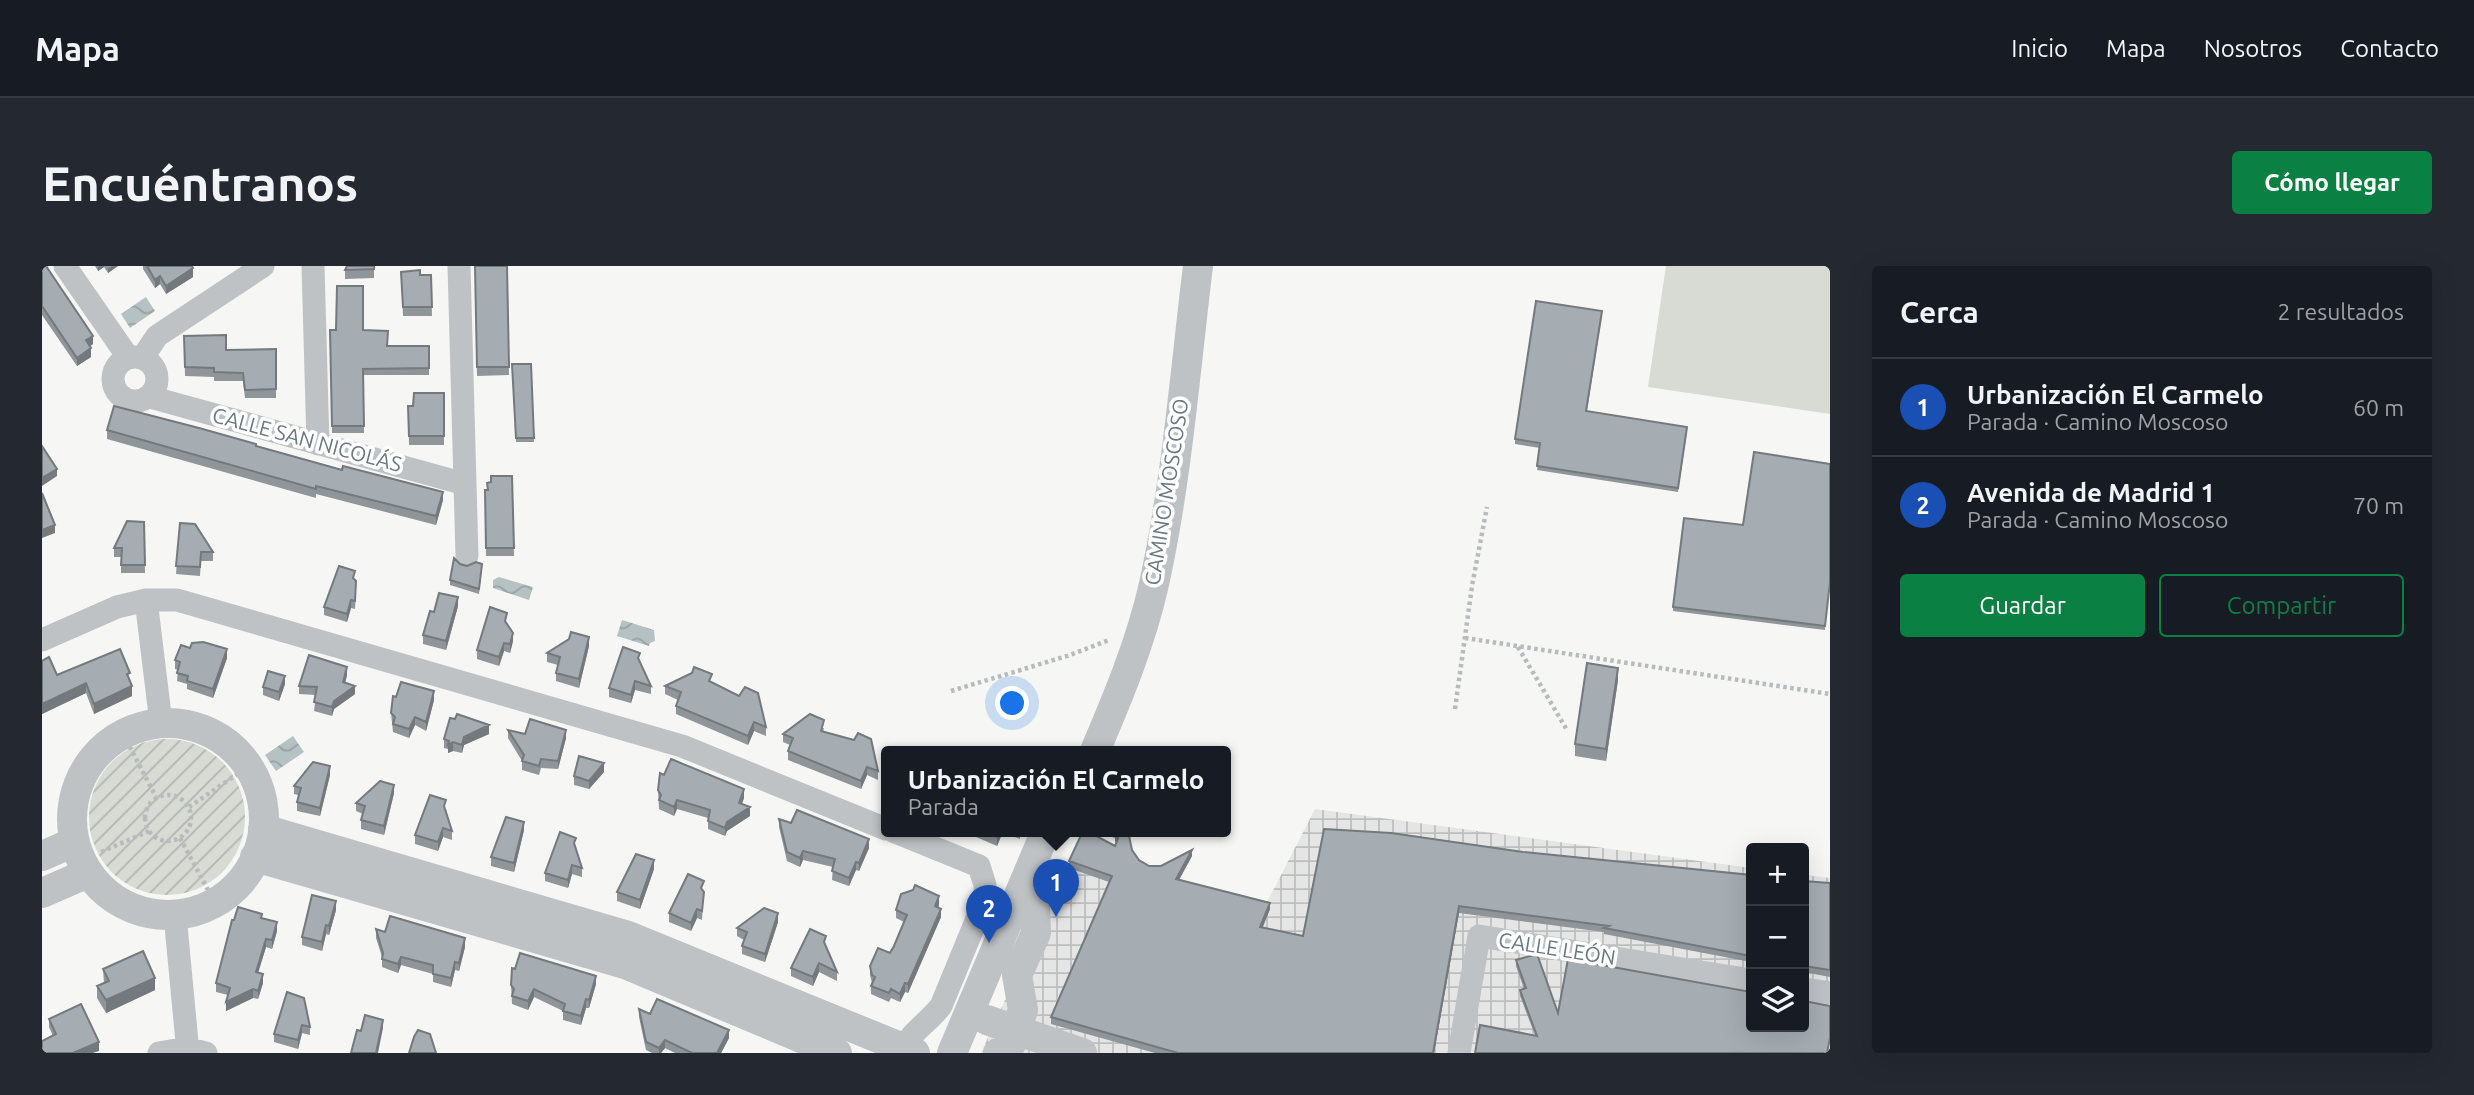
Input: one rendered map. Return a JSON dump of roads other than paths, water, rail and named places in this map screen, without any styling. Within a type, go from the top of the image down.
[{"type":"street","points":[[65,266],[136,357],[152,363],[157,371],[157,384],[150,397],[136,402],[120,397],[112,373],[117,364],[136,357],[157,336],[263,266]]},
{"type":"street","points":[[313,266],[318,443]]},
{"type":"street","points":[[458,266],[467,556]]},
{"type":"street","name":"CAMINO MOSCOSO","points":[[1097,746],[1121,690],[1153,586],[1174,466],[1198,266]]},
{"type":"street","name":"CALLE SAN NICOLÁS","points":[[150,397],[465,484]]},
{"type":"street","points":[[42,640],[117,607],[146,600],[177,600],[682,746],[881,827]]},
{"type":"street","points":[[146,600],[161,723]]},
{"type":"street","points":[[161,723],[184,725],[209,733],[231,747],[248,767],[258,786],[263,807],[263,829],[256,858],[238,885],[215,903],[175,915],[150,914],[126,905],[105,891],[81,858],[72,810],[80,780],[97,753],[123,734],[139,727],[161,723]]},
{"type":"street","points":[[263,829],[628,936],[906,1051],[914,1032],[930,1021],[941,1006],[985,899],[985,885],[979,866],[908,837]]},
{"type":"street","points":[[959,1052],[987,1020],[1044,837]]},
{"type":"street","points":[[959,1052],[1023,911],[1062,837]]},
{"type":"street","points":[[42,856],[81,858]]},
{"type":"street","points":[[42,893],[81,858]]},
{"type":"street","points":[[256,858],[625,964],[837,1053]]},
{"type":"street","points":[[1007,1042],[1023,1010],[1017,975],[1036,933],[1023,911]]},
{"type":"street","points":[[159,1053],[194,1051],[175,915]]},
{"type":"street","name":"CALLE LEÓN","points":[[1459,1053],[1479,936],[1746,979]]},
{"type":"street","points":[[1809,990],[1830,993]]},
{"type":"street","points":[[987,1020],[1007,1042],[1082,1053]]},
{"type":"water","points":[[146,297],[155,311],[130,328],[121,314]]},
{"type":"water","points":[[499,577],[533,587],[529,600],[493,588],[493,580]]},
{"type":"water","points":[[622,620],[654,630],[655,641],[649,646],[617,636]]},
{"type":"water","points":[[293,736],[304,752],[276,771],[265,755]]},
{"type":"place","name":"Urbanización El Carmelo","points":[[1056,917]]},
{"type":"place","name":"Avenida de Madrid 1","points":[[989,943]]}]
